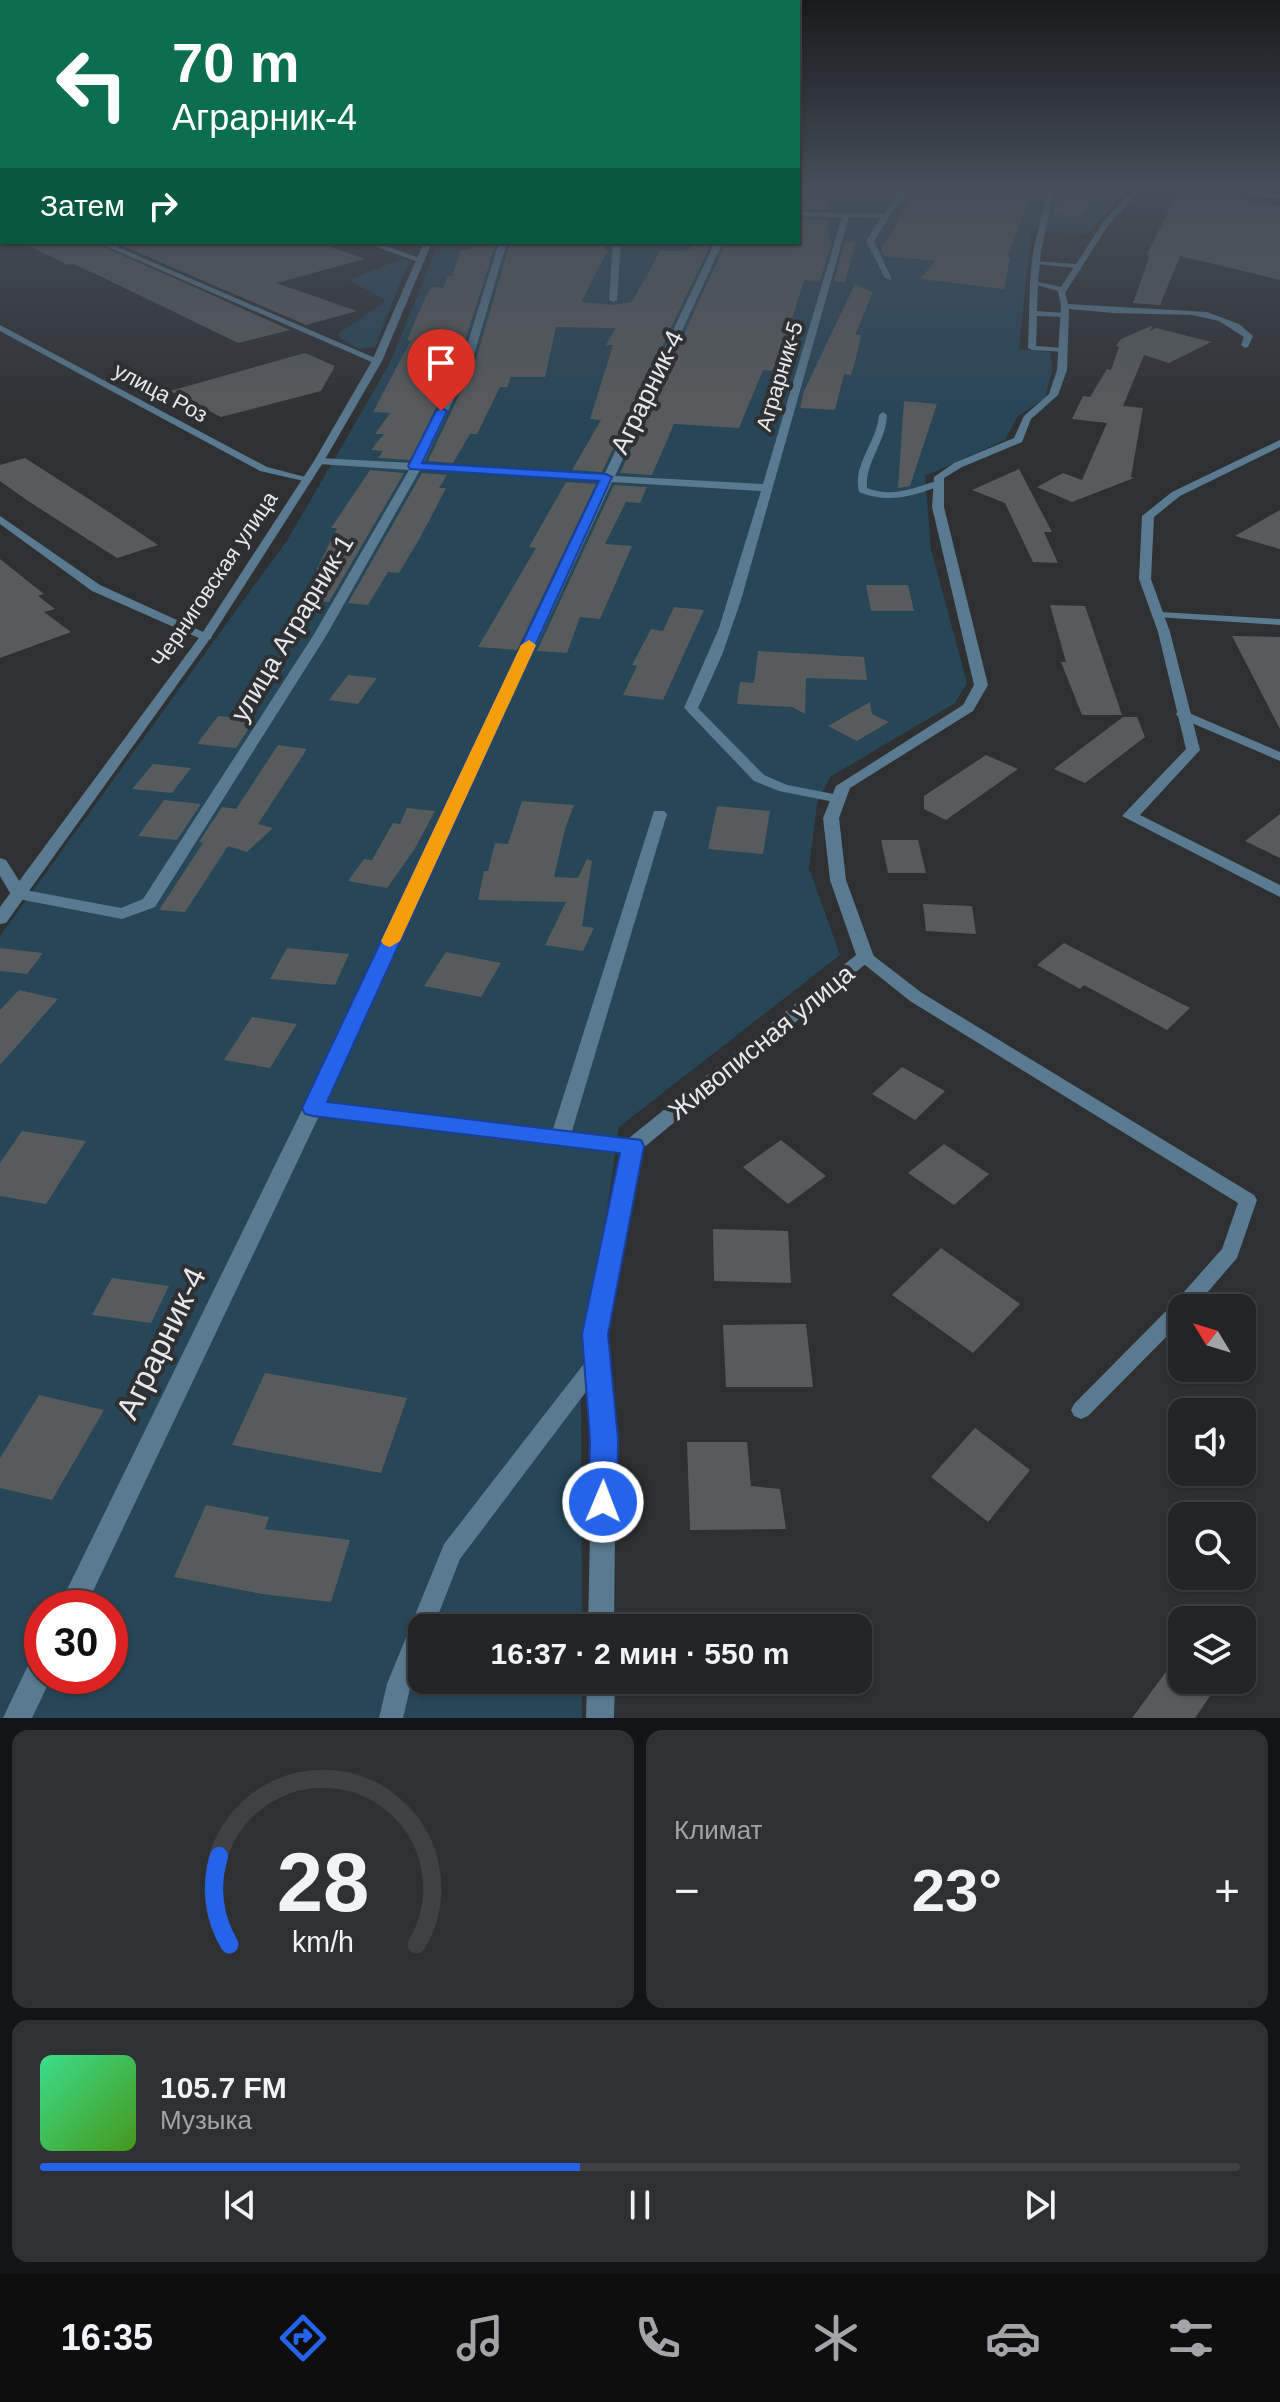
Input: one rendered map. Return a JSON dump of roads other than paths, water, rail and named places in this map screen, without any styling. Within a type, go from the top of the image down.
[{"type":"street","points":[[156,266],[377,361]]},
{"type":"street","name":"Черниговская улица","points":[[0,919],[206,636],[308,479],[377,361],[418,266]]},
{"type":"street","name":"улица Аграрник-1","points":[[19,894],[122,914],[149,903],[340,602],[414,466],[468,356],[496,266]]},
{"type":"street","points":[[613,300],[615,266]]},
{"type":"street","name":"Аграрник-4","points":[[80,1590],[313,1108],[707,266]]},
{"type":"street","name":"Аграрник-5","points":[[691,708],[710,670],[743,575],[831,266]]},
{"type":"street","points":[[883,266],[889,278]]},
{"type":"street","points":[[1036,266],[1034,283],[1063,290]]},
{"type":"street","points":[[839,799],[843,786],[968,708],[981,685],[938,507],[939,477],[958,465],[1018,440],[1027,418],[1053,395],[1062,370],[1063,290],[1076,266]]},
{"type":"street","points":[[1065,311],[1183,311],[1217,316],[1233,322],[1249,336],[1245,345]]},
{"type":"street","name":"улица Роз","points":[[0,328],[264,469],[308,479]]},
{"type":"street","points":[[1280,443],[1176,494],[1148,516],[1145,579],[1160,615],[1193,750],[1130,816],[1280,892]]},
{"type":"street","points":[[319,461],[767,488]]},
{"type":"street","points":[[0,519],[96,588],[206,636]]},
{"type":"street","name":"Живописная улица","points":[[633,1146],[865,957],[838,880],[831,818],[839,799]]},
{"type":"street","points":[[560,1137],[659,814]]},
{"type":"street","points":[[2,870],[19,894]]},
{"type":"street","points":[[313,1108],[633,1146],[595,1334],[604,1439],[601,1614]]},
{"type":"street","points":[[17,1718],[29,1694]]},
{"type":"street","points":[[600,1718],[601,1694]]},
{"type":"lane","points":[[1034,283],[1032,348],[1063,350]]},
{"type":"lane","points":[[1032,313],[1065,311]]},
{"type":"lane","points":[[883,415],[884,428],[860,477],[862,490],[889,497],[908,495],[939,483]]},
{"type":"lane","points":[[1160,615],[1280,622]]},
{"type":"lane","points":[[691,708],[759,778],[784,788],[839,799]]},
{"type":"lane","points":[[1182,714],[1280,757]]},
{"type":"lane","points":[[865,957],[916,997],[1248,1200],[1230,1253],[1194,1294]]},
{"type":"lane","points":[[1081,1410],[1168,1322]]},
{"type":"lane","points":[[391,1718],[399,1684],[452,1552],[597,1362]]}]
